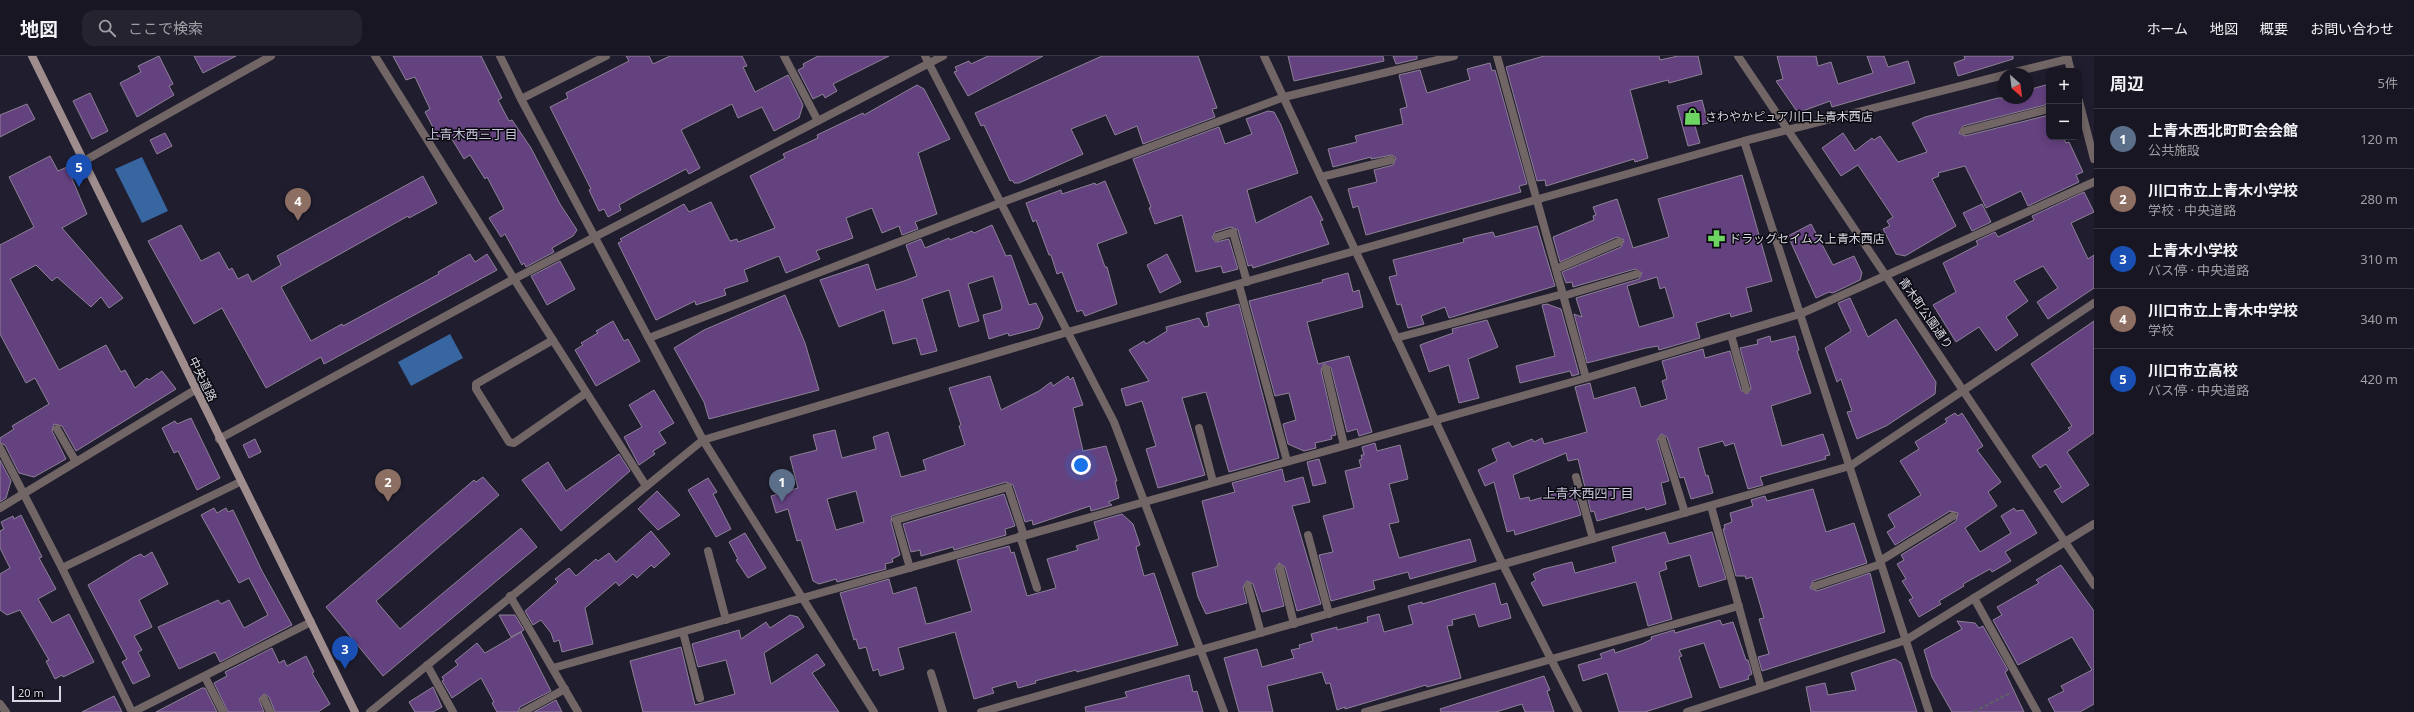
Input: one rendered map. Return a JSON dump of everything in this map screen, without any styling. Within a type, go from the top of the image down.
[{"type":"main road","name":"中央道路","points":[[32,56],[240,482],[355,712]]},
{"type":"street","points":[[84,161],[271,56]]},
{"type":"street","points":[[375,56],[552,340],[646,486]]},
{"type":"street","points":[[500,56],[521,99],[703,440],[874,712]]},
{"type":"street","points":[[521,99],[606,56]]},
{"type":"street","points":[[784,56],[818,121]]},
{"type":"street","points":[[925,56],[1114,422],[1224,712]]},
{"type":"street","points":[[219,439],[514,279],[943,56]]},
{"type":"street","points":[[1264,56],[1503,565],[1578,712]]},
{"type":"street","points":[[649,338],[1000,203],[1284,97],[1454,56]]},
{"type":"street","points":[[1497,56],[1586,378]]},
{"type":"street","name":"青木町公園通り","points":[[1738,56],[1885,274],[1965,389],[2094,585]]},
{"type":"street","points":[[2029,68],[2070,57],[2071,68]]},
{"type":"street","points":[[370,712],[510,596],[703,440],[1068,332],[1243,284],[1744,141],[1998,77]]},
{"type":"street","points":[[2080,104],[2094,159]]},
{"type":"street","points":[[1964,131],[2046,110]]},
{"type":"street","points":[[1744,141],[1929,712]]},
{"type":"street","points":[[1321,177],[1391,160]]},
{"type":"street","points":[[553,668],[803,599],[1144,501],[1344,446],[1434,419],[1586,378],[1800,314],[1885,274],[2094,182]]},
{"type":"street","points":[[1217,237],[1233,232],[1243,284],[1287,461]]},
{"type":"street","points":[[1556,269],[1619,242]]},
{"type":"street","points":[[1396,338],[1563,295],[1637,274]]},
{"type":"street","points":[[981,712],[1850,466],[2094,303]]},
{"type":"street","points":[[1731,335],[1746,389]]},
{"type":"street","points":[[552,340],[476,384],[476,389],[505,436],[509,442],[514,443],[586,393]]},
{"type":"street","points":[[1326,370],[1344,446]]},
{"type":"street","points":[[0,508],[195,390]]},
{"type":"street","points":[[1199,428],[1213,482]]},
{"type":"street","points":[[57,429],[76,462]]},
{"type":"street","points":[[1662,439],[1685,513]]},
{"type":"street","points":[[0,448],[62,568],[132,712],[205,677],[311,622]]},
{"type":"street","points":[[1576,478],[1593,539]]},
{"type":"street","points":[[62,568],[240,482]]},
{"type":"street","points":[[910,568],[896,520],[1008,488],[1037,588]]},
{"type":"street","points":[[1711,506],[1761,687]]},
{"type":"street","points":[[1815,586],[1881,563],[1953,516]]},
{"type":"street","points":[[1687,712],[1906,640],[2066,543],[2094,524]]},
{"type":"street","points":[[1308,535],[1329,614]]},
{"type":"street","points":[[708,551],[726,620]]},
{"type":"street","points":[[1280,568],[1294,624]]},
{"type":"street","points":[[1248,586],[1261,633]]},
{"type":"street","points":[[510,596],[578,712]]},
{"type":"street","points":[[1974,598],[2037,712]]},
{"type":"street","points":[[1365,712],[1739,606]]},
{"type":"street","points":[[682,632],[700,698]]},
{"type":"street","points":[[427,665],[453,712]]},
{"type":"street","points":[[931,673],[943,712]]},
{"type":"street","points":[[205,677],[223,712]]},
{"type":"street","points":[[523,712],[565,689]]},
{"type":"street","points":[[264,699],[270,712]]},
{"type":"street","points":[[0,704],[6,712]]},
{"type":"path","points":[[1974,712],[2023,686]]},
{"type":"water","points":[[142,157],[168,211],[142,223],[115,169]]},
{"type":"water","points":[[450,334],[463,358],[411,386],[398,362]]},
{"type":"building","points":[[159,56],[173,84],[169,86],[174,95],[137,117],[120,83],[141,72],[138,66]]},
{"type":"building","points":[[194,56],[236,56],[203,73]]},
{"type":"building","points":[[393,56],[481,56],[502,98],[498,100],[509,121],[512,120],[531,148],[560,204],[577,230],[573,236],[552,248],[554,252],[526,267],[524,263],[522,265],[505,234],[501,237],[489,218],[504,209],[487,177],[485,179],[470,155],[464,159],[450,136],[443,140],[440,136],[438,137],[425,112],[430,109],[415,77],[406,80]]},
{"type":"building","points":[[626,56],[649,56],[653,64],[670,56],[742,56],[747,66],[743,67],[755,92],[788,75],[803,105],[799,118],[774,131],[762,107],[738,118],[732,104],[681,130],[700,168],[689,174],[686,169],[635,196],[619,205],[621,210],[608,217],[604,209],[599,211],[589,190],[591,189],[550,107],[568,98],[566,93],[629,61]]},
{"type":"building","points":[[818,56],[889,56],[833,84],[837,91],[825,98],[823,94],[813,99],[798,70],[804,67],[803,64]]},
{"type":"building","points":[[988,56],[1043,56],[968,96],[954,72],[957,71],[955,67],[969,61],[971,64]]},
{"type":"building","points":[[1102,56],[1198,56],[1217,108],[1212,109],[1215,117],[1143,144],[1137,126],[1115,135],[1106,115],[1071,129],[1083,154],[1019,183],[1014,183],[1012,180],[1010,181],[984,125],[981,126],[975,113]]},
{"type":"building","points":[[1288,56],[1383,56],[1384,61],[1294,81]]},
{"type":"building","points":[[1393,56],[1417,56],[1417,59],[1396,64]]},
{"type":"building","points":[[1544,56],[1659,56],[1660,60],[1678,56],[1698,56],[1702,74],[1669,83],[1668,80],[1630,90],[1648,158],[1635,162],[1634,159],[1546,186],[1545,180],[1537,181],[1506,67]]},
{"type":"building","points":[[1777,56],[1816,56],[1818,66],[1831,62],[1838,84],[1873,73],[1867,56],[1884,56],[1888,67],[1908,61],[1915,83],[1832,107],[1830,101],[1800,112],[1796,110],[1776,81],[1783,79]]},
{"type":"building","points":[[1964,56],[2013,56],[2013,59],[1958,76],[1954,63],[1965,59]]},
{"type":"building","points":[[1490,63],[1492,71],[1495,70],[1527,184],[1519,186],[1521,192],[1366,235],[1358,206],[1353,208],[1348,189],[1377,182],[1374,170],[1393,165],[1396,158],[1392,155],[1371,159],[1371,157],[1333,167],[1328,149],[1357,142],[1355,136],[1403,124],[1400,109],[1407,107],[1399,75],[1420,70],[1427,93],[1470,80],[1467,69]]},
{"type":"building","points":[[917,85],[924,89],[950,139],[918,153],[937,214],[915,222],[918,229],[902,235],[899,226],[882,233],[872,208],[846,218],[853,238],[816,251],[820,259],[786,273],[779,256],[744,270],[748,281],[724,289],[726,295],[696,305],[695,301],[656,320],[618,243],[622,241],[620,239],[684,204],[689,212],[711,202],[730,241],[737,239],[738,242],[775,228],[750,176],[785,158],[783,154],[818,138],[817,135],[863,113],[864,115]]},
{"type":"building","points":[[2046,85],[2046,105],[1963,126],[1959,133],[1965,136],[2046,116],[2046,140],[2064,140],[2066,143],[2069,142],[2083,172],[2076,175],[2079,182],[2028,206],[2021,191],[1986,208],[1965,166],[1938,173],[1939,176],[1932,179],[1956,226],[1905,256],[1896,254],[1883,229],[1890,226],[1887,221],[1893,217],[1858,165],[1841,176],[1822,148],[1843,133],[1855,151],[1872,138],[1874,140],[1880,136],[1898,162],[1927,152],[1912,123],[1925,117],[1998,98],[1998,104],[2034,104],[2034,88]]},
{"type":"building","points":[[90,93],[108,131],[92,139],[73,101]]},
{"type":"building","points":[[1702,100],[1708,123],[1695,126],[1700,143],[1688,146],[1677,106]]},
{"type":"building","points":[[27,104],[35,119],[0,137],[0,115]]},
{"type":"building","points":[[1268,111],[1274,112],[1281,125],[1298,173],[1247,190],[1256,223],[1311,196],[1323,220],[1320,221],[1329,244],[1253,268],[1252,265],[1248,266],[1238,230],[1231,227],[1215,232],[1212,238],[1216,242],[1229,239],[1238,269],[1223,273],[1221,266],[1196,272],[1182,215],[1155,224],[1149,208],[1151,207],[1133,159],[1219,127],[1225,144],[1252,134],[1246,119]]},
{"type":"building","points":[[165,133],[172,146],[157,154],[150,140]]},
{"type":"building","points":[[50,156],[58,171],[67,167],[87,214],[62,228],[123,298],[109,308],[101,297],[91,307],[57,277],[52,281],[36,265],[10,279],[59,370],[106,345],[121,372],[125,370],[135,388],[147,378],[149,380],[162,371],[176,389],[76,451],[62,426],[54,424],[52,431],[66,459],[34,477],[19,473],[5,445],[0,443],[0,438],[14,429],[12,426],[49,404],[35,378],[26,383],[0,334],[0,245],[34,227],[9,177]]},
{"type":"building","points":[[1742,175],[1772,281],[1746,288],[1752,311],[1731,317],[1730,313],[1696,323],[1700,338],[1659,350],[1658,346],[1646,348],[1587,363],[1574,314],[1582,317],[1576,298],[1639,279],[1642,273],[1635,269],[1573,287],[1572,282],[1566,283],[1562,272],[1621,247],[1624,240],[1617,237],[1560,262],[1553,237],[1594,220],[1593,216],[1596,215],[1593,207],[1617,199],[1633,248],[1669,237],[1658,199]],"holes":[[[1657,277],[1660,289],[1665,287],[1674,317],[1639,327],[1627,286]]]},
{"type":"building","points":[[423,176],[437,203],[409,218],[408,216],[281,287],[311,341],[342,324],[343,326],[439,274],[438,272],[470,254],[475,262],[487,254],[497,270],[324,364],[321,357],[266,388],[222,308],[194,324],[148,241],[181,225],[201,261],[219,252],[229,270],[232,268],[238,279],[248,274],[252,282],[281,265],[277,256]]},
{"type":"building","points":[[1105,181],[1127,233],[1097,244],[1105,267],[1107,267],[1117,304],[1085,316],[1082,310],[1077,312],[1062,272],[1057,274],[1051,255],[1049,255],[1036,220],[1033,222],[1026,203],[1061,190],[1062,194],[1095,183],[1096,185]]},
{"type":"building","points":[[2084,192],[2094,212],[2071,223],[2088,259],[2094,255],[2094,288],[2048,319],[2037,302],[2058,288],[2043,266],[2014,281],[2028,301],[2006,317],[2018,335],[1996,351],[1979,327],[1956,342],[1933,305],[1956,292],[1943,263],[1978,245],[1976,241],[1995,232],[1998,237],[2034,220],[2032,216]]},
{"type":"building","points":[[1982,204],[1991,222],[1972,231],[1963,213]]},
{"type":"building","points":[[1811,224],[1833,265],[1854,256],[1862,273],[1860,280],[1833,293],[1829,292],[1816,298],[1788,236]]},
{"type":"building","points":[[992,225],[1006,256],[1011,255],[1029,305],[1036,303],[1043,318],[1039,328],[1009,336],[1008,333],[989,339],[983,315],[1001,310],[1002,307],[993,276],[968,284],[979,321],[959,327],[949,290],[922,299],[937,351],[921,355],[916,338],[893,344],[884,310],[839,327],[820,280],[868,264],[876,290],[917,276],[906,245],[921,239],[925,248],[949,238],[950,240],[972,231],[974,233]]},
{"type":"building","points":[[1537,226],[1555,286],[1449,318],[1445,307],[1421,316],[1424,324],[1408,328],[1401,304],[1397,305],[1389,277],[1397,275],[1393,260],[1464,242],[1463,239],[1479,235],[1493,232],[1495,237]]},
{"type":"building","points":[[1167,254],[1181,282],[1160,293],[1147,265]]},
{"type":"building","points":[[560,261],[575,289],[547,305],[531,276]]},
{"type":"building","points":[[1348,273],[1353,292],[1359,290],[1363,307],[1307,322],[1318,364],[1349,356],[1372,432],[1359,436],[1357,429],[1347,432],[1331,368],[1324,364],[1321,370],[1336,435],[1331,436],[1332,439],[1315,443],[1316,448],[1304,451],[1288,444],[1283,424],[1296,420],[1289,393],[1275,396],[1249,301],[1323,282],[1322,280]]},
{"type":"building","points":[[785,295],[805,343],[819,390],[709,419],[704,402],[674,348],[704,330]]},
{"type":"building","points":[[1850,298],[1868,337],[1896,319],[1936,382],[1935,394],[1886,426],[1857,439],[1847,412],[1852,411],[1841,379],[1837,382],[1825,348],[1851,331],[1838,303]]},
{"type":"building","points":[[1239,304],[1279,458],[1229,472],[1206,392],[1182,398],[1205,475],[1158,488],[1146,449],[1156,446],[1142,401],[1126,406],[1121,389],[1149,381],[1129,350],[1144,341],[1146,344],[1167,331],[1166,327],[1199,318],[1204,327],[1209,326],[1206,313]]},
{"type":"building","points":[[1547,304],[1561,309],[1579,374],[1572,376],[1570,371],[1520,383],[1516,366],[1555,356],[1542,305]]},
{"type":"building","points":[[1487,320],[1498,347],[1468,359],[1479,398],[1459,403],[1449,365],[1429,372],[1420,345],[1453,333],[1452,329]]},
{"type":"building","points":[[613,321],[624,341],[628,339],[640,361],[596,386],[575,350],[583,345],[581,343],[598,333],[596,331]]},
{"type":"building","points":[[2094,321],[2094,433],[2067,452],[2089,485],[2062,503],[2054,491],[2061,487],[2046,464],[2040,468],[2032,456],[2070,430],[2068,428],[2072,426],[2031,364]]},
{"type":"building","points":[[1770,336],[1771,342],[1795,336],[1799,350],[1797,351],[1811,393],[1771,406],[1782,446],[1823,434],[1830,455],[1825,456],[1826,459],[1760,477],[1763,485],[1748,489],[1734,443],[1725,446],[1723,441],[1698,448],[1706,476],[1708,475],[1713,493],[1691,499],[1684,477],[1680,478],[1667,437],[1661,434],[1657,440],[1669,481],[1661,483],[1666,504],[1646,510],[1645,507],[1597,521],[1594,511],[1591,512],[1578,459],[1568,461],[1566,453],[1513,475],[1520,499],[1529,497],[1530,501],[1573,488],[1581,515],[1515,535],[1514,530],[1507,532],[1494,482],[1485,486],[1478,470],[1497,461],[1492,449],[1509,442],[1512,447],[1532,439],[1534,442],[1542,438],[1544,444],[1587,432],[1575,387],[1590,383],[1594,399],[1635,387],[1641,407],[1667,399],[1662,381],[1667,379],[1662,361],[1703,349],[1705,358],[1730,351],[1741,390],[1747,394],[1751,388],[1740,348],[1758,344],[1757,340]]},
{"type":"building","points":[[990,376],[1001,410],[1039,391],[1051,382],[1053,386],[1068,376],[1070,380],[1073,377],[1083,405],[1073,408],[1083,451],[1106,446],[1117,481],[1115,481],[1119,498],[1108,502],[1112,505],[1091,511],[1090,506],[1033,525],[1032,520],[1025,522],[1013,485],[1006,482],[892,516],[891,522],[900,555],[892,559],[893,562],[885,564],[886,569],[837,582],[836,579],[819,584],[813,581],[801,540],[797,541],[788,509],[776,513],[771,496],[798,488],[790,457],[817,450],[813,435],[835,430],[842,458],[876,449],[873,437],[888,432],[901,477],[926,470],[923,460],[965,445],[959,426],[961,425],[949,388]],"holes":[[[856,491],[864,522],[836,530],[827,499]]]},
{"type":"building","points":[[654,390],[674,423],[659,432],[666,443],[653,451],[655,454],[639,465],[624,437],[642,427],[629,405]]},
{"type":"building","points":[[1955,413],[1958,416],[1962,413],[1983,446],[1977,450],[2001,482],[1988,492],[1997,506],[1965,528],[1980,552],[2011,533],[2001,516],[2014,508],[2016,511],[2023,510],[2037,533],[2005,552],[2011,561],[1992,572],[1990,569],[1963,584],[1964,586],[1939,601],[1941,604],[1919,617],[1909,600],[1913,598],[1902,581],[1906,579],[1897,564],[1904,560],[1901,555],[1956,521],[1958,513],[1950,511],[1895,545],[1887,532],[1895,527],[1888,515],[1921,495],[1900,461],[1919,449],[1915,442],[1947,422],[1945,419]]},
{"type":"building","points":[[191,418],[220,478],[197,490],[178,451],[174,453],[162,428],[175,421],[177,424]]},
{"type":"building","points":[[255,439],[261,452],[249,458],[243,445]]},
{"type":"building","points":[[1375,443],[1377,451],[1400,445],[1408,479],[1389,484],[1399,522],[1389,524],[1399,558],[1470,539],[1476,561],[1410,579],[1408,572],[1373,581],[1375,589],[1331,601],[1319,555],[1333,552],[1323,516],[1354,508],[1345,471],[1361,467],[1359,460],[1362,459],[1361,455],[1364,455],[1362,447]]},
{"type":"building","points":[[619,454],[630,471],[561,531],[522,480],[548,462],[566,491]]},
{"type":"building","points":[[1319,459],[1326,483],[1313,486],[1307,462]]},
{"type":"building","points":[[0,460],[11,481],[6,498],[0,502]]},
{"type":"building","points":[[1282,469],[1285,482],[1303,477],[1310,502],[1292,506],[1321,604],[1297,611],[1285,567],[1279,563],[1275,569],[1284,606],[1262,612],[1253,584],[1247,581],[1243,587],[1247,603],[1206,614],[1198,597],[1192,573],[1218,566],[1202,501],[1235,492],[1232,483]]},
{"type":"building","points":[[483,477],[499,495],[376,601],[400,629],[521,528],[537,547],[383,676],[326,607],[474,480],[476,482]]},
{"type":"building","points":[[708,478],[717,492],[713,494],[731,529],[716,537],[688,490]]},
{"type":"building","points":[[1813,489],[1826,532],[1854,523],[1867,563],[1813,581],[1810,588],[1817,591],[1870,573],[1885,632],[1762,671],[1758,657],[1769,654],[1759,619],[1764,618],[1752,577],[1746,579],[1745,576],[1736,576],[1723,529],[1725,529],[1724,525],[1732,522],[1730,513],[1753,506],[1751,500],[1765,496],[1767,501]]},
{"type":"building","points":[[657,491],[680,515],[658,530],[638,509]]},
{"type":"building","points":[[1004,494],[1015,526],[1005,529],[1006,535],[954,550],[953,547],[921,556],[920,550],[911,552],[903,524]]},
{"type":"building","points":[[214,508],[217,513],[226,508],[228,512],[233,510],[262,571],[292,625],[220,662],[215,652],[179,669],[158,627],[218,600],[221,604],[229,600],[244,628],[268,615],[249,578],[239,583],[201,515]]},
{"type":"building","points":[[1122,514],[1133,524],[1140,545],[1136,547],[1144,576],[1154,573],[1178,645],[1077,672],[1076,670],[1035,681],[1036,683],[1018,688],[1016,681],[992,688],[994,693],[974,699],[955,632],[898,648],[904,669],[880,676],[878,669],[873,671],[866,647],[859,649],[856,639],[854,640],[840,593],[889,579],[893,594],[916,587],[926,624],[931,623],[972,611],[957,560],[1009,546],[1011,553],[1014,552],[1027,596],[1056,588],[1047,559],[1078,550],[1076,546],[1099,539],[1094,522]]},
{"type":"building","points":[[21,515],[42,557],[39,558],[56,589],[38,599],[52,623],[69,614],[94,662],[63,677],[62,675],[55,679],[46,661],[49,660],[20,610],[7,615],[0,610],[0,574],[10,568],[0,548],[0,531],[4,529],[1,522],[13,516],[14,519]]},
{"type":"building","points":[[651,531],[670,554],[654,568],[651,565],[637,578],[633,574],[619,586],[616,582],[585,608],[593,644],[562,652],[559,640],[554,642],[551,633],[541,620],[533,625],[525,611],[558,582],[555,579],[569,568],[576,576],[596,559],[598,561],[609,553],[616,562]]},
{"type":"building","points":[[1665,532],[1669,544],[1712,532],[1726,579],[1699,587],[1690,555],[1665,562],[1667,569],[1659,572],[1672,619],[1648,626],[1636,582],[1543,606],[1531,583],[1536,580],[1533,574],[1543,569],[1572,562],[1575,573],[1616,562],[1612,547]]},
{"type":"building","points":[[745,533],[766,568],[748,578],[736,560],[738,559],[729,542]]},
{"type":"building","points":[[152,552],[168,584],[139,600],[152,627],[134,636],[142,650],[138,652],[150,676],[133,684],[122,662],[127,659],[88,585],[134,557],[141,554],[144,557]]},
{"type":"building","points":[[2061,565],[2094,611],[2094,704],[2080,712],[2055,712],[2048,699],[2064,691],[2061,686],[2092,670],[2072,637],[2018,665],[1993,620],[2002,615],[1997,607],[2039,583],[2036,580]]},
{"type":"building","points":[[1495,583],[1501,605],[1507,603],[1511,618],[1479,627],[1475,614],[1452,620],[1453,625],[1447,626],[1461,678],[1427,687],[1426,685],[1345,709],[1345,707],[1337,710],[1330,683],[1326,684],[1322,672],[1267,686],[1273,712],[1239,712],[1224,658],[1257,649],[1262,667],[1294,658],[1291,650],[1300,648],[1299,645],[1313,641],[1311,634],[1337,627],[1337,630],[1368,622],[1367,617],[1379,614],[1384,632],[1413,624],[1408,606],[1422,602],[1422,604]]},
{"type":"building","points":[[499,615],[515,615],[524,630],[511,637]]},
{"type":"building","points":[[790,615],[798,617],[804,627],[764,653],[771,684],[817,654],[825,665],[812,673],[839,712],[643,712],[630,661],[681,647],[695,705],[735,694],[726,660],[698,667],[692,644],[739,630],[741,639],[766,622],[770,628]]},
{"type":"building","points":[[1720,620],[1722,625],[1733,622],[1752,674],[1748,676],[1749,679],[1720,688],[1704,643],[1679,650],[1682,656],[1679,657],[1692,697],[1645,712],[1619,712],[1607,673],[1583,681],[1578,665],[1602,658],[1600,654],[1614,649],[1615,653],[1642,644],[1652,639],[1651,637],[1674,630],[1675,633]]},
{"type":"building","points":[[1957,621],[1975,623],[1979,628],[1983,626],[2008,670],[2005,672],[2024,712],[1952,712],[1932,677],[1924,650],[1962,629]]},
{"type":"building","points":[[521,632],[551,691],[520,707],[518,712],[497,712],[492,703],[494,702],[481,678],[452,698],[442,681],[444,680],[442,677],[458,665],[455,661],[477,643],[485,653]]},
{"type":"building","points":[[272,648],[279,663],[284,660],[287,666],[306,656],[314,672],[312,673],[330,704],[318,712],[275,712],[269,697],[264,694],[259,699],[264,712],[228,712],[214,683],[227,676],[225,672]]},
{"type":"building","points":[[1895,659],[1901,663],[1917,712],[1811,712],[1806,687],[1825,683],[1828,695],[1856,690],[1851,673]]},
{"type":"building","points":[[1189,675],[1193,692],[1197,691],[1203,712],[1086,712],[1085,707],[1127,697],[1125,692]]},
{"type":"building","points":[[1544,676],[1550,690],[1547,691],[1554,712],[1525,712],[1522,704],[1496,712],[1441,712],[1440,709]]},
{"type":"building","points":[[433,687],[442,707],[433,712],[415,712],[409,702]]},
{"type":"building","points":[[202,688],[205,688],[217,712],[156,712]]},
{"type":"building","points":[[114,696],[122,712],[82,712]]},
{"type":"building","points":[[556,700],[562,712],[534,712]]},
{"type":"place","name":"さわやかピュア川口上青木西店","points":[[1692,116]]},
{"type":"place","name":"川口市立高校","points":[[79,187]]},
{"type":"place","name":"川口市立上青木中学校","points":[[298,221]]},
{"type":"place","name":"ドラッグセイムス上青木西店","points":[[1716,238]]},
{"type":"place","name":"川口市立上青木小学校","points":[[388,502]]},
{"type":"place","name":"上青木西北町町会会館","points":[[782,502]]},
{"type":"place","name":"上青木小学校","points":[[345,669]]},
{"type":"district","name":"上青木西三丁目","points":[[472,134]]},
{"type":"district","name":"上青木西四丁目","points":[[1588,493]]}]
